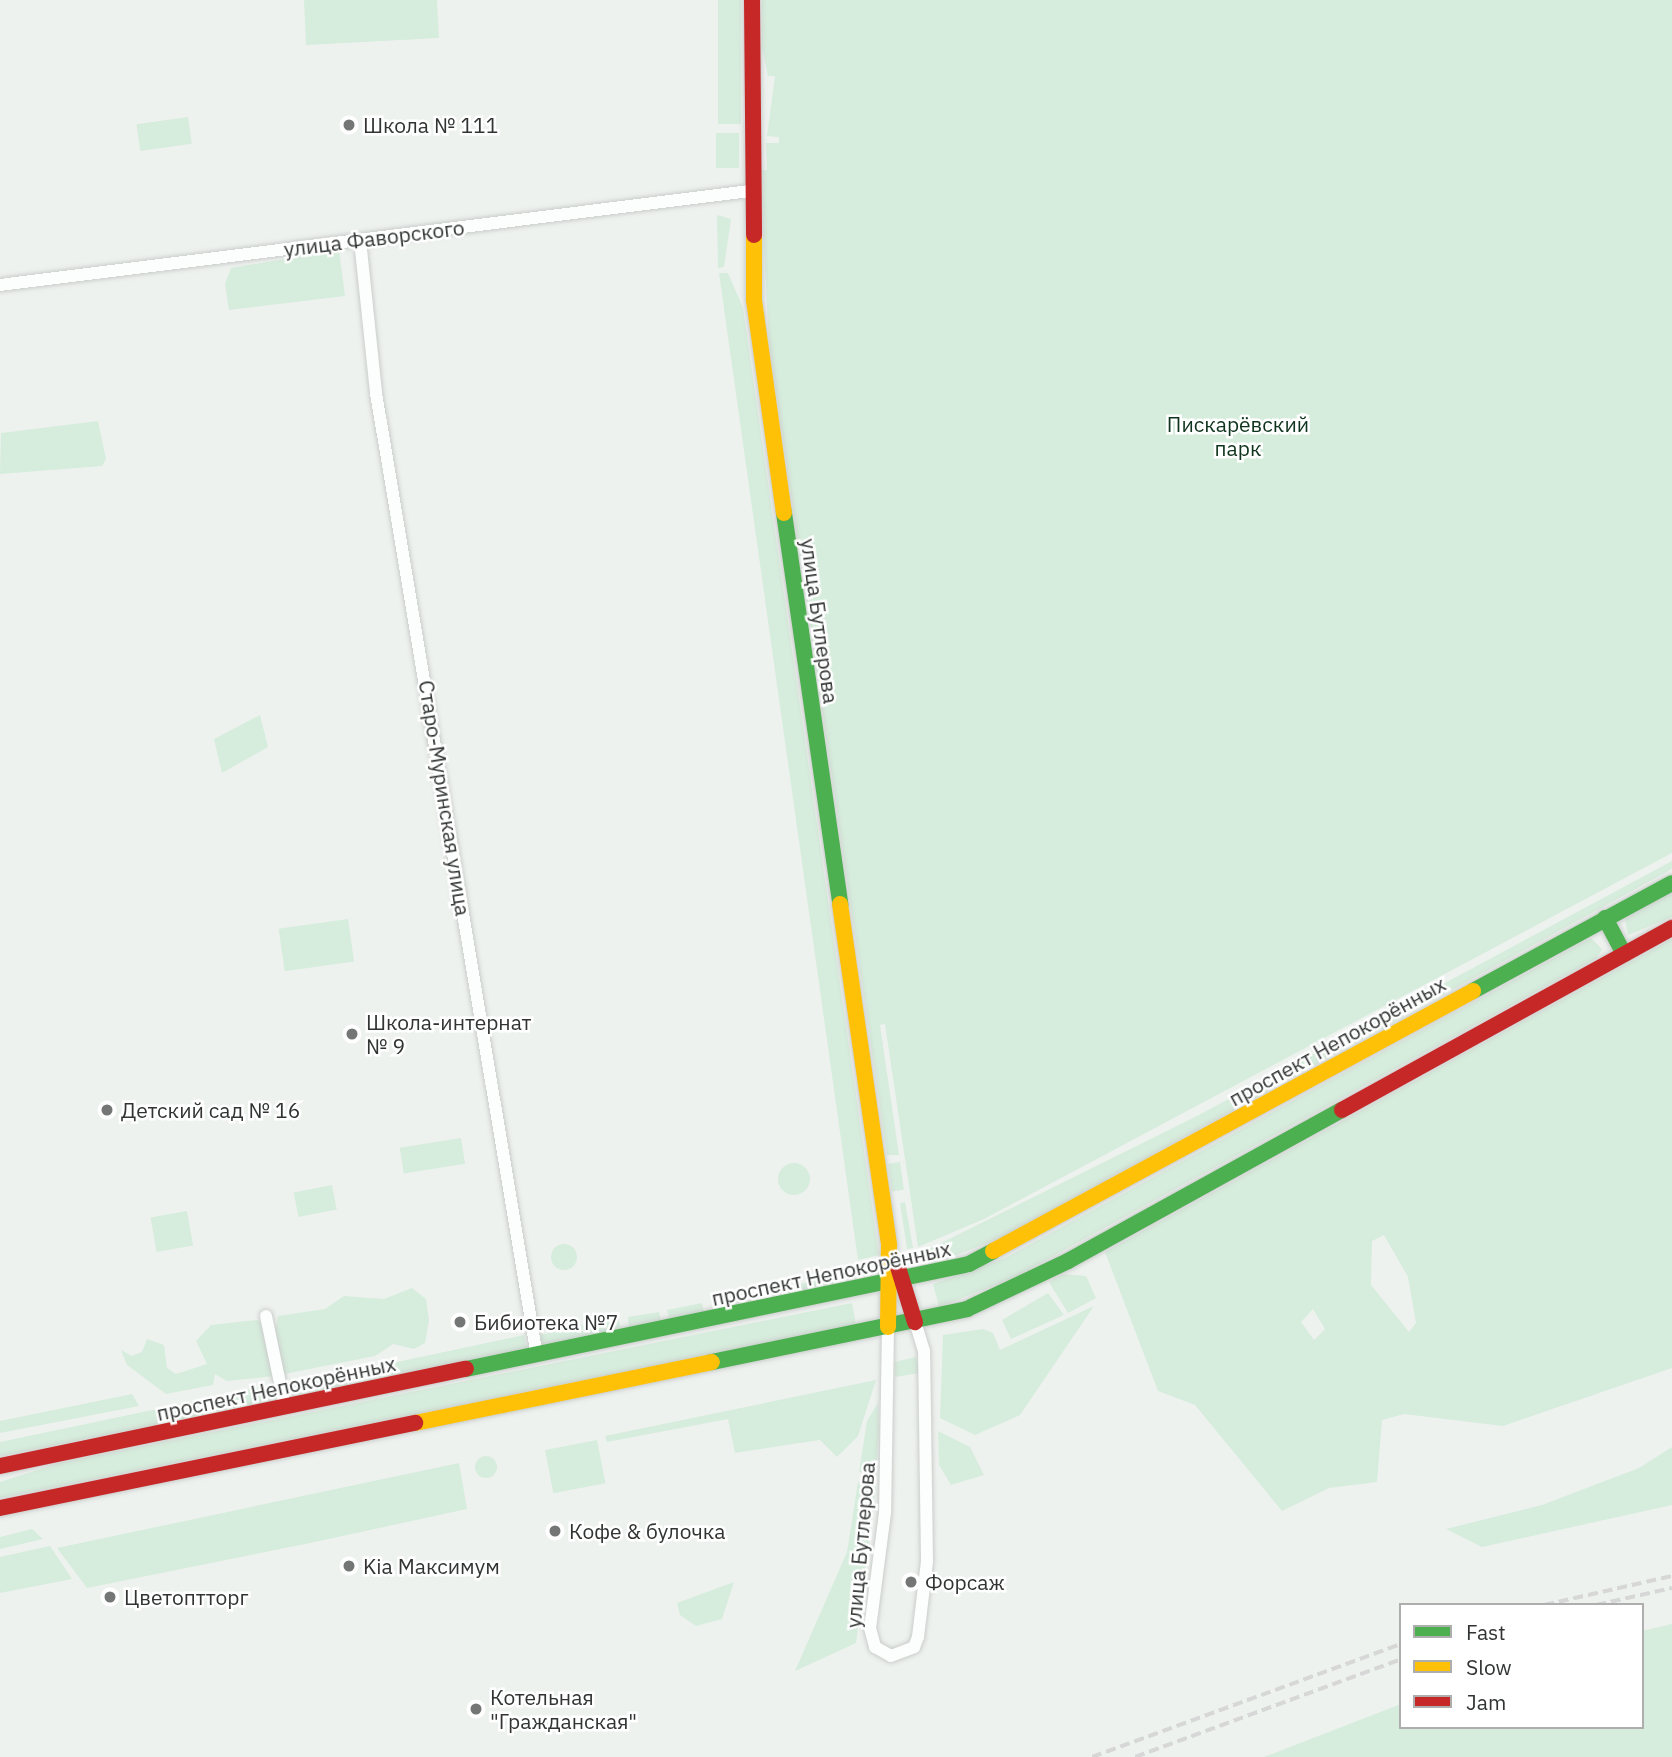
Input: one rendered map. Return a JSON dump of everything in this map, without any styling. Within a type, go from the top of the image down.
[{"type":"main road","name":"улица Бутлерова","points":[[752,0],[749,191],[758,346],[895,1284],[888,1328]]},
{"type":"main road","name":"проспект Непокорённых","points":[[0,1466],[895,1284],[998,1250],[1672,883]]},
{"type":"main road","points":[[1605,918],[1625,954]]},
{"type":"main road","points":[[0,1508],[888,1328],[915,1322],[1018,1288],[1672,928]]},
{"type":"main road","name":"улица Бутлерова","points":[[895,1284],[915,1322]]},
{"type":"street","name":"улица Фаворского","points":[[0,285],[749,191]]},
{"type":"street","name":"Старо-Муринская улица","points":[[360,240],[376,393],[537,1356]]},
{"type":"street","points":[[266,1316],[285,1407]]},
{"type":"street","name":"улица Бутлерова","points":[[888,1328],[886,1513],[870,1628],[876,1647],[891,1656],[914,1647],[918,1637],[927,1561],[924,1351],[915,1322]]},
{"type":"green space","points":[[304,0],[437,0],[439,38],[306,45]]},
{"type":"green space","points":[[718,0],[741,0],[741,124],[718,124]]},
{"type":"green space","name":"Пискарёвский парк","points":[[762,0],[1672,0],[1672,853],[984,1219],[918,1247],[885,1024],[880,1025],[899,1155],[887,1155],[769,343],[760,170],[767,170],[766,143],[779,143],[779,137],[767,136],[775,76],[768,76],[762,47]]},
{"type":"green space","points":[[188,117],[192,144],[140,151],[137,124]]},
{"type":"green space","points":[[716,133],[739,133],[739,168],[716,168]]},
{"type":"green space","points":[[717,215],[731,219],[724,267],[718,268]]},
{"type":"green space","points":[[339,250],[345,296],[229,310],[225,284],[231,268]]},
{"type":"green space","points":[[719,273],[728,273],[743,308],[879,1255],[858,1260]]},
{"type":"green space","points":[[98,421],[106,459],[102,466],[0,474],[1,433]]},
{"type":"green space","points":[[260,715],[268,747],[222,773],[214,739]]},
{"type":"green space","points":[[1672,861],[1672,869],[1002,1237],[929,1266],[925,1251],[1197,1116]]},
{"type":"green space","points":[[1672,892],[1672,917],[1628,935],[1625,919]]},
{"type":"green space","points":[[348,919],[354,962],[285,971],[279,929]]},
{"type":"green space","points":[[1591,938],[1602,949],[1597,958],[1013,1278],[939,1307],[933,1284],[1005,1258]]},
{"type":"green space","points":[[1672,939],[1672,1368],[1503,1426],[1404,1414],[1382,1420],[1377,1482],[1329,1488],[1282,1511],[1195,1405],[1158,1391],[1105,1252]],"holes":[[[1384,1235],[1408,1277],[1416,1323],[1409,1332],[1371,1285],[1372,1241]],[[1313,1309],[1325,1329],[1314,1340],[1301,1322]]]},
{"type":"green space","points":[[461,1138],[465,1164],[404,1173],[400,1148]]},
{"type":"green space","points":[[900,1162],[904,1190],[892,1191],[888,1164]]},
{"type":"green space","points":[[794,1163],[805,1168],[810,1179],[805,1190],[794,1195],[783,1190],[778,1179],[783,1168]]},
{"type":"green space","points":[[332,1185],[337,1210],[298,1217],[294,1192]]},
{"type":"green space","points":[[905,1202],[913,1248],[907,1249],[900,1203]]},
{"type":"green space","points":[[187,1211],[193,1245],[157,1252],[151,1217]]},
{"type":"green space","points":[[564,1244],[573,1248],[577,1257],[573,1266],[564,1270],[555,1266],[551,1257],[555,1248]]},
{"type":"green space","points":[[846,1273],[848,1285],[775,1294],[774,1290]]},
{"type":"green space","points":[[1062,1274],[1086,1276],[1096,1298],[1068,1313],[1049,1282]]},
{"type":"green space","points":[[412,1288],[426,1299],[429,1320],[425,1343],[414,1349],[393,1344],[375,1356],[274,1376],[227,1381],[215,1374],[213,1385],[166,1394],[127,1365],[121,1350],[132,1356],[142,1352],[147,1339],[164,1345],[167,1368],[176,1374],[207,1364],[196,1341],[211,1325],[257,1320],[275,1331],[278,1316],[325,1309],[344,1296],[384,1299]]},
{"type":"green space","points":[[1048,1293],[1064,1315],[1011,1339],[1002,1320]]},
{"type":"green space","points":[[702,1303],[704,1314],[629,1329],[628,1317],[659,1312],[661,1320],[669,1318],[667,1310]]},
{"type":"green space","points":[[852,1303],[856,1325],[0,1498],[0,1482],[59,1463]]},
{"type":"green space","points":[[1094,1306],[1020,1415],[975,1435],[940,1418],[943,1335],[983,1329],[993,1333],[1000,1350]]},
{"type":"green space","points":[[618,1317],[621,1330],[541,1348],[538,1335]]},
{"type":"green space","points":[[524,1335],[527,1349],[288,1399],[285,1386]]},
{"type":"green space","points":[[916,1357],[919,1373],[895,1377],[895,1362]]},
{"type":"green space","points":[[876,1380],[858,1436],[837,1457],[820,1440],[735,1453],[728,1419],[607,1442],[605,1436]]},
{"type":"green space","points":[[276,1384],[279,1400],[0,1456],[0,1442]]},
{"type":"green space","points":[[132,1394],[139,1406],[0,1433],[0,1421]]},
{"type":"green space","points":[[878,1403],[876,1475],[859,1472],[867,1421]]},
{"type":"green space","points":[[938,1431],[970,1447],[984,1475],[951,1485],[939,1465]]},
{"type":"green space","points":[[597,1440],[605,1483],[553,1493],[545,1450]]},
{"type":"green space","points":[[1672,1447],[1672,1505],[1482,1547],[1446,1529],[1542,1505],[1639,1468]]},
{"type":"green space","points":[[486,1456],[494,1459],[497,1467],[494,1475],[486,1478],[478,1475],[475,1467],[478,1459]]},
{"type":"green space","points":[[459,1463],[467,1509],[310,1543],[87,1588],[57,1548]]},
{"type":"green space","points":[[858,1482],[876,1485],[856,1643],[795,1671],[847,1552]]},
{"type":"green space","points":[[32,1529],[43,1539],[0,1549],[0,1537]]},
{"type":"green space","points":[[50,1546],[72,1579],[0,1593],[0,1557]]},
{"type":"green space","points":[[734,1582],[722,1619],[696,1626],[680,1615],[677,1603]]},
{"type":"green space","points":[[1672,1624],[1672,1757],[1264,1757],[1399,1705],[1399,1729],[1644,1729],[1644,1631]]},
{"type":"railway","points":[[1553,1603],[1672,1576]]},
{"type":"railway","points":[[1605,1603],[1672,1588]]},
{"type":"railway","points":[[1092,1757],[1399,1645]]},
{"type":"railway","points":[[1135,1757],[1399,1660]]},
{"type":"traffic: fast","points":[[784,513],[840,904]]},
{"type":"traffic: fast","points":[[1473,991],[1672,883]]},
{"type":"traffic: fast","points":[[1605,918],[1624,954]]},
{"type":"traffic: fast","points":[[712,1362],[967,1309],[1068,1261],[1342,1110]]},
{"type":"traffic: fast","points":[[466,1369],[969,1264],[993,1251]]},
{"type":"traffic: slow","points":[[754,235],[754,300],[784,513]]},
{"type":"traffic: slow","points":[[840,904],[889,1245],[888,1327]]},
{"type":"traffic: slow","points":[[993,1251],[1473,991]]},
{"type":"traffic: slow","points":[[415,1423],[712,1362]]},
{"type":"traffic: jam","points":[[752,0],[754,235]]},
{"type":"traffic: jam","points":[[1342,1110],[1672,928]]},
{"type":"traffic: jam","points":[[897,1264],[915,1322]]},
{"type":"traffic: jam","points":[[0,1466],[466,1369]]},
{"type":"traffic: jam","points":[[0,1508],[415,1423]]},
{"type":"place","name":"Школа № 111","points":[[349,125]]},
{"type":"place","name":"Школа-интернат № 9","points":[[352,1034]]},
{"type":"place","name":"Детский сад № 16","points":[[107,1110]]},
{"type":"place","name":"Бибиотека №7","points":[[460,1322]]},
{"type":"place","name":"Кофе & булочка","points":[[555,1531]]},
{"type":"place","name":"Kia Максимум","points":[[349,1566]]},
{"type":"place","name":"Форсаж","points":[[911,1582]]},
{"type":"place","name":"Цветоптторг","points":[[110,1597]]},
{"type":"place","name":"Котельная \"Гражданская\"","points":[[476,1709]]}]
